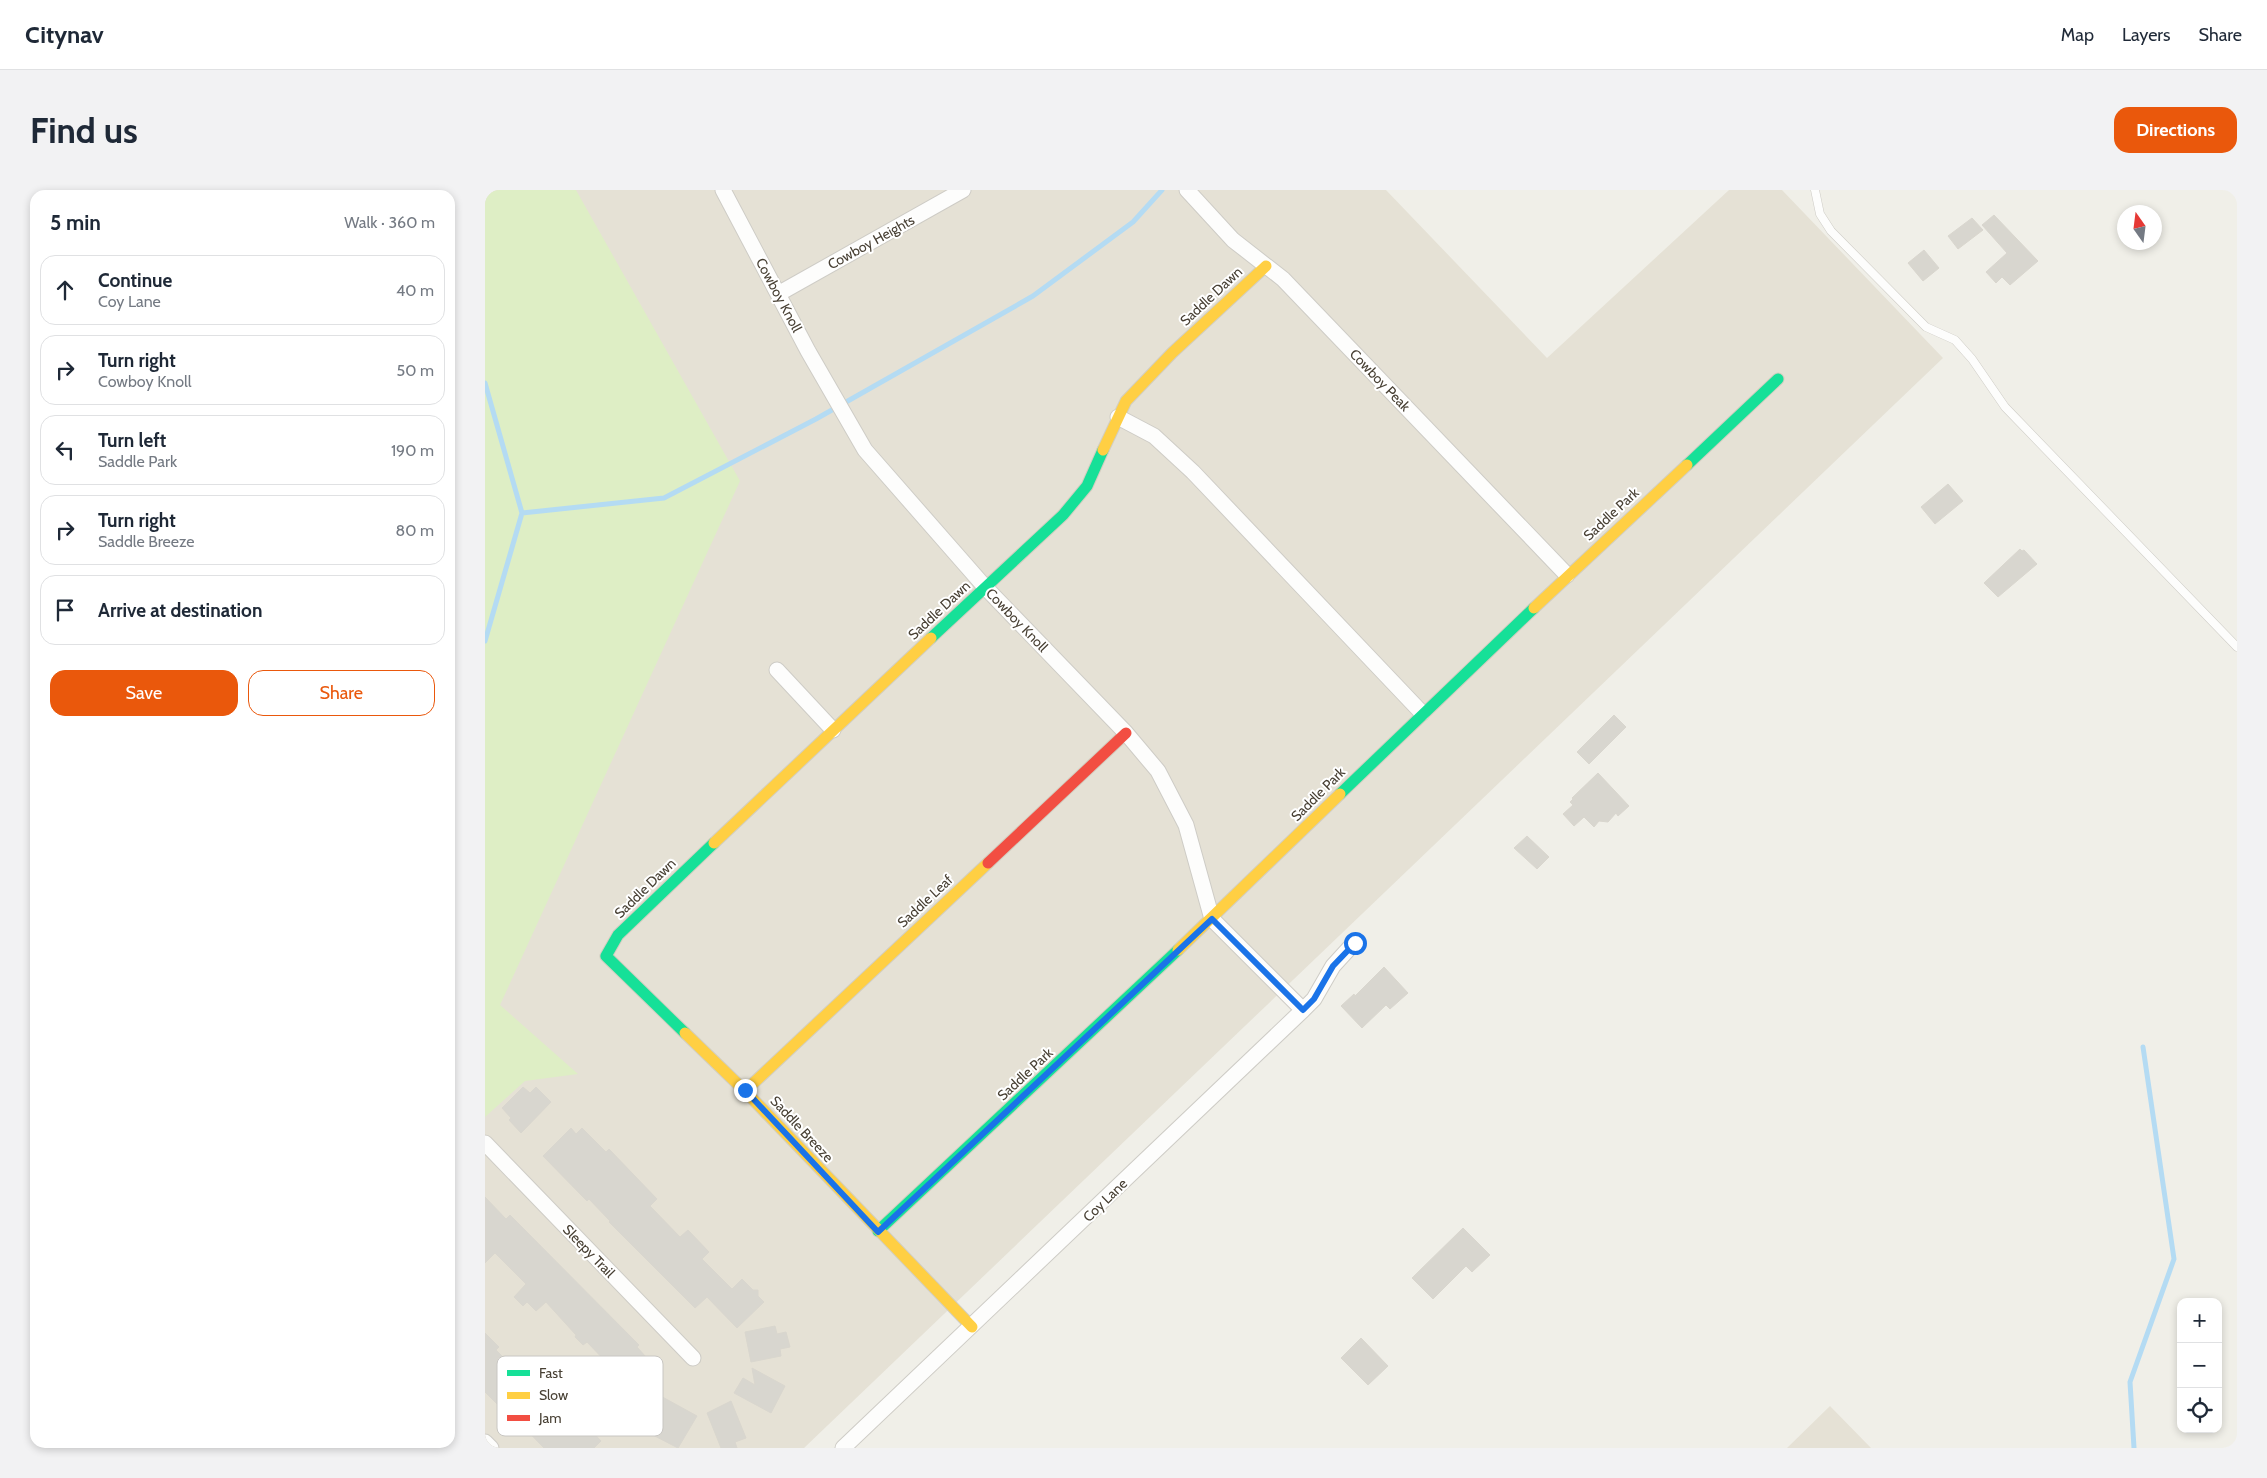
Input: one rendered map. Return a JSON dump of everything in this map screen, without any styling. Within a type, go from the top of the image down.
[{"type":"street","name":"Cowboy Knoll","points":[[723,190],[778,294],[865,450],[985,587],[1126,733],[1157,771],[1186,824],[1212,919],[1303,1010]]},
{"type":"street","name":"Cowboy Heights","points":[[778,294],[963,190]]},
{"type":"street","name":"Cowboy Peak","points":[[1187,190],[1233,240],[1283,279],[1567,575]]},
{"type":"street","name":"Saddle Dawn","points":[[607,956],[618,935],[1077,501],[1087,486],[1125,401],[1266,266]]},
{"type":"street","name":"Saddle Park","points":[[878,1232],[1212,919],[1422,713],[1567,575],[1778,379]]},
{"type":"street","points":[[1118,417],[1154,436],[1193,472],[1422,713]]},
{"type":"street","points":[[777,670],[833,730]]},
{"type":"street","name":"Saddle Leaf","points":[[745,1090],[1126,733]]},
{"type":"street","name":"Coy Lane","points":[[843,1448],[1303,1010],[1314,999],[1333,966],[1355,943]]},
{"type":"street","name":"Saddle Breeze","points":[[607,956],[745,1090],[878,1232],[972,1327]]},
{"type":"street","name":"Sleepy Trail","points":[[485,1143],[693,1358]]},
{"type":"street","points":[[485,1442],[491,1448]]},
{"type":"lane","points":[[1815,190],[1820,214],[1831,231],[1926,327],[1955,340],[1973,359],[2005,407],[2237,647]]},
{"type":"shaded area","points":[[485,190],[1386,190],[1547,358],[1729,190],[1782,190],[1943,358],[804,1448],[485,1448]]},
{"type":"shaded area","points":[[1830,1406],[1871,1448],[1787,1448]]},
{"type":"green space","points":[[485,190],[576,190],[740,481],[500,1005],[578,1074],[525,1081],[485,1117]]},
{"type":"building","points":[[1994,215],[2038,261],[2010,285],[2002,277],[1996,283],[1986,272],[2007,253],[1982,225]]},
{"type":"building","points":[[1972,218],[1983,230],[1958,249],[1948,236]]},
{"type":"building","points":[[1924,250],[1939,268],[1923,281],[1908,263]]},
{"type":"building","points":[[1948,484],[1963,501],[1935,524],[1921,507]]},
{"type":"building","points":[[2020,549],[2024,550],[2037,564],[1998,597],[1984,583]]},
{"type":"building","points":[[1614,715],[1626,727],[1589,764],[1577,752]]},
{"type":"building","points":[[1598,773],[1629,806],[1618,816],[1616,813],[1608,822],[1599,821],[1594,827],[1584,817],[1574,826],[1563,814],[1573,805],[1570,802],[1572,798]]},
{"type":"building","points":[[1527,836],[1549,857],[1537,869],[1514,848]]},
{"type":"building","points":[[1384,967],[1408,993],[1390,1009],[1386,1005],[1362,1028],[1341,1006],[1354,994],[1355,996]]},
{"type":"building","points":[[523,1087],[530,1093],[536,1087],[551,1102],[521,1133],[509,1120],[511,1118],[502,1108]]},
{"type":"building","points":[[571,1128],[576,1134],[582,1128],[606,1152],[609,1149],[657,1199],[650,1206],[680,1237],[688,1230],[709,1252],[702,1259],[732,1289],[742,1279],[753,1290],[758,1290],[758,1296],[764,1302],[737,1328],[707,1297],[695,1308],[609,1222],[589,1199],[587,1201],[543,1156]]},
{"type":"building","points":[[485,1197],[506,1219],[510,1215],[639,1345],[637,1347],[645,1356],[600,1356],[587,1342],[583,1345],[546,1302],[536,1311],[527,1302],[523,1306],[514,1297],[526,1284],[495,1253],[485,1263]]},
{"type":"building","points":[[1463,1228],[1490,1255],[1472,1272],[1466,1266],[1433,1299],[1412,1278]]},
{"type":"building","points":[[775,1326],[777,1334],[786,1332],[790,1347],[780,1349],[781,1356],[751,1362],[745,1332]]},
{"type":"building","points":[[485,1333],[499,1347],[496,1350],[502,1356],[497,1356],[497,1404],[485,1392]]},
{"type":"building","points":[[1361,1338],[1388,1366],[1368,1385],[1341,1358]]},
{"type":"building","points":[[752,1368],[785,1386],[771,1413],[734,1393],[743,1378],[755,1385]]},
{"type":"building","points":[[663,1397],[697,1416],[678,1448],[655,1436],[663,1436]]},
{"type":"building","points":[[731,1401],[746,1438],[735,1442],[737,1448],[721,1448],[707,1413]]},
{"type":"building","points":[[532,1436],[596,1436],[601,1441],[594,1448],[544,1448]]},
{"type":"waterway","points":[[522,513],[664,498],[816,419],[1033,296],[1133,222],[1162,190]]},
{"type":"waterway","points":[[485,383],[522,513],[485,641]]},
{"type":"waterway","points":[[2134,1448],[2130,1382],[2174,1259],[2143,1047]]},
{"type":"traffic: fast","points":[[1687,465],[1778,379]]},
{"type":"traffic: fast","points":[[931,638],[1063,515],[1087,486],[1103,450]]},
{"type":"traffic: fast","points":[[1340,794],[1534,608]]},
{"type":"traffic: fast","points":[[685,1033],[606,956],[618,935],[714,843]]},
{"type":"traffic: fast","points":[[878,1231],[1178,950]]},
{"type":"traffic: slow","points":[[1103,450],[1126,401],[1172,353],[1266,266]]},
{"type":"traffic: slow","points":[[1534,608],[1687,465]]},
{"type":"traffic: slow","points":[[714,843],[931,638]]},
{"type":"traffic: slow","points":[[1178,950],[1340,794]]},
{"type":"traffic: slow","points":[[745,1091],[988,863]]},
{"type":"traffic: slow","points":[[685,1033],[745,1091],[972,1327]]},
{"type":"traffic: jam","points":[[988,863],[1126,733]]},
{"type":"route","points":[[745,1090],[878,1232],[1212,919],[1303,1010],[1314,999],[1333,966],[1355,943]]}]
